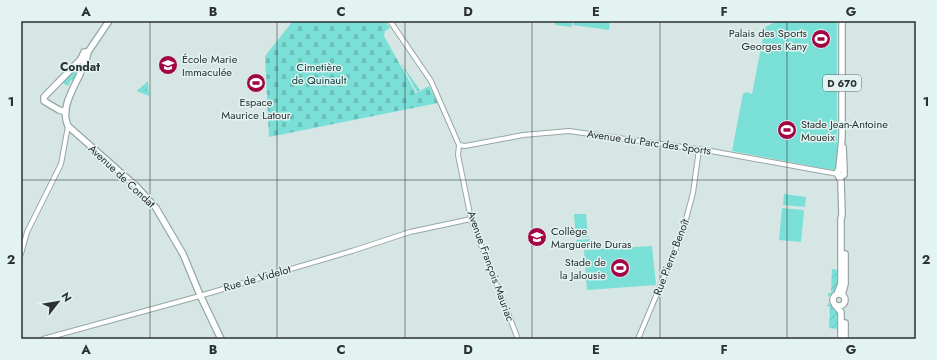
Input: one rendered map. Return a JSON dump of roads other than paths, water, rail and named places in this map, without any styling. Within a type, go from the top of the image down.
[{"type":"main road","points":[[66,112],[44,101],[45,94],[83,60],[88,58],[88,52],[109,21]]},
{"type":"main road","name":"D 670","points":[[840,294],[842,205],[842,21]]},
{"type":"main road","points":[[68,126],[66,112],[83,60]]},
{"type":"main road","name":"Avenue de Condat","points":[[68,126],[137,187],[156,208],[183,254],[200,296],[221,339]]},
{"type":"main road","points":[[841,339],[841,312],[832,300],[840,294],[845,300],[843,305],[845,339]]},
{"type":"main road","points":[[835,305],[843,305]]},
{"type":"street","points":[[390,21],[431,81],[459,145]]},
{"type":"street","points":[[21,254],[27,232],[61,164],[68,126]]},
{"type":"street","name":"Avenue du Parc des Sports","points":[[459,145],[466,146],[531,134],[569,131],[699,149],[841,173]]},
{"type":"street","name":"Avenue François Mauriac","points":[[459,145],[458,155],[471,219],[518,339]]},
{"type":"street","name":"Rue Pierre Benoît","points":[[638,339],[682,234],[693,192],[699,149]]},
{"type":"street","name":"Rue de Videlot","points":[[43,339],[200,296],[352,251],[410,232],[471,219]]},
{"type":"place","name":"Palais des Sports Georges Kany","points":[[821,39]]},
{"type":"place","name":"École Marie Immaculée","points":[[168,65]]},
{"type":"place","name":"Espace Maurice Latour","points":[[256,83]]},
{"type":"place","name":"Stade Jean-Antoine Moueix","points":[[787,130]]},
{"type":"place","name":"Collège Marguerite Duras","points":[[537,237]]},
{"type":"place","name":"Stade de la Jalousie","points":[[620,268]]},
{"type":"district","name":"Condat","points":[[80,67]]},
{"type":"park label","name":"Cimetière de Quinault","points":[[319,73]]}]
